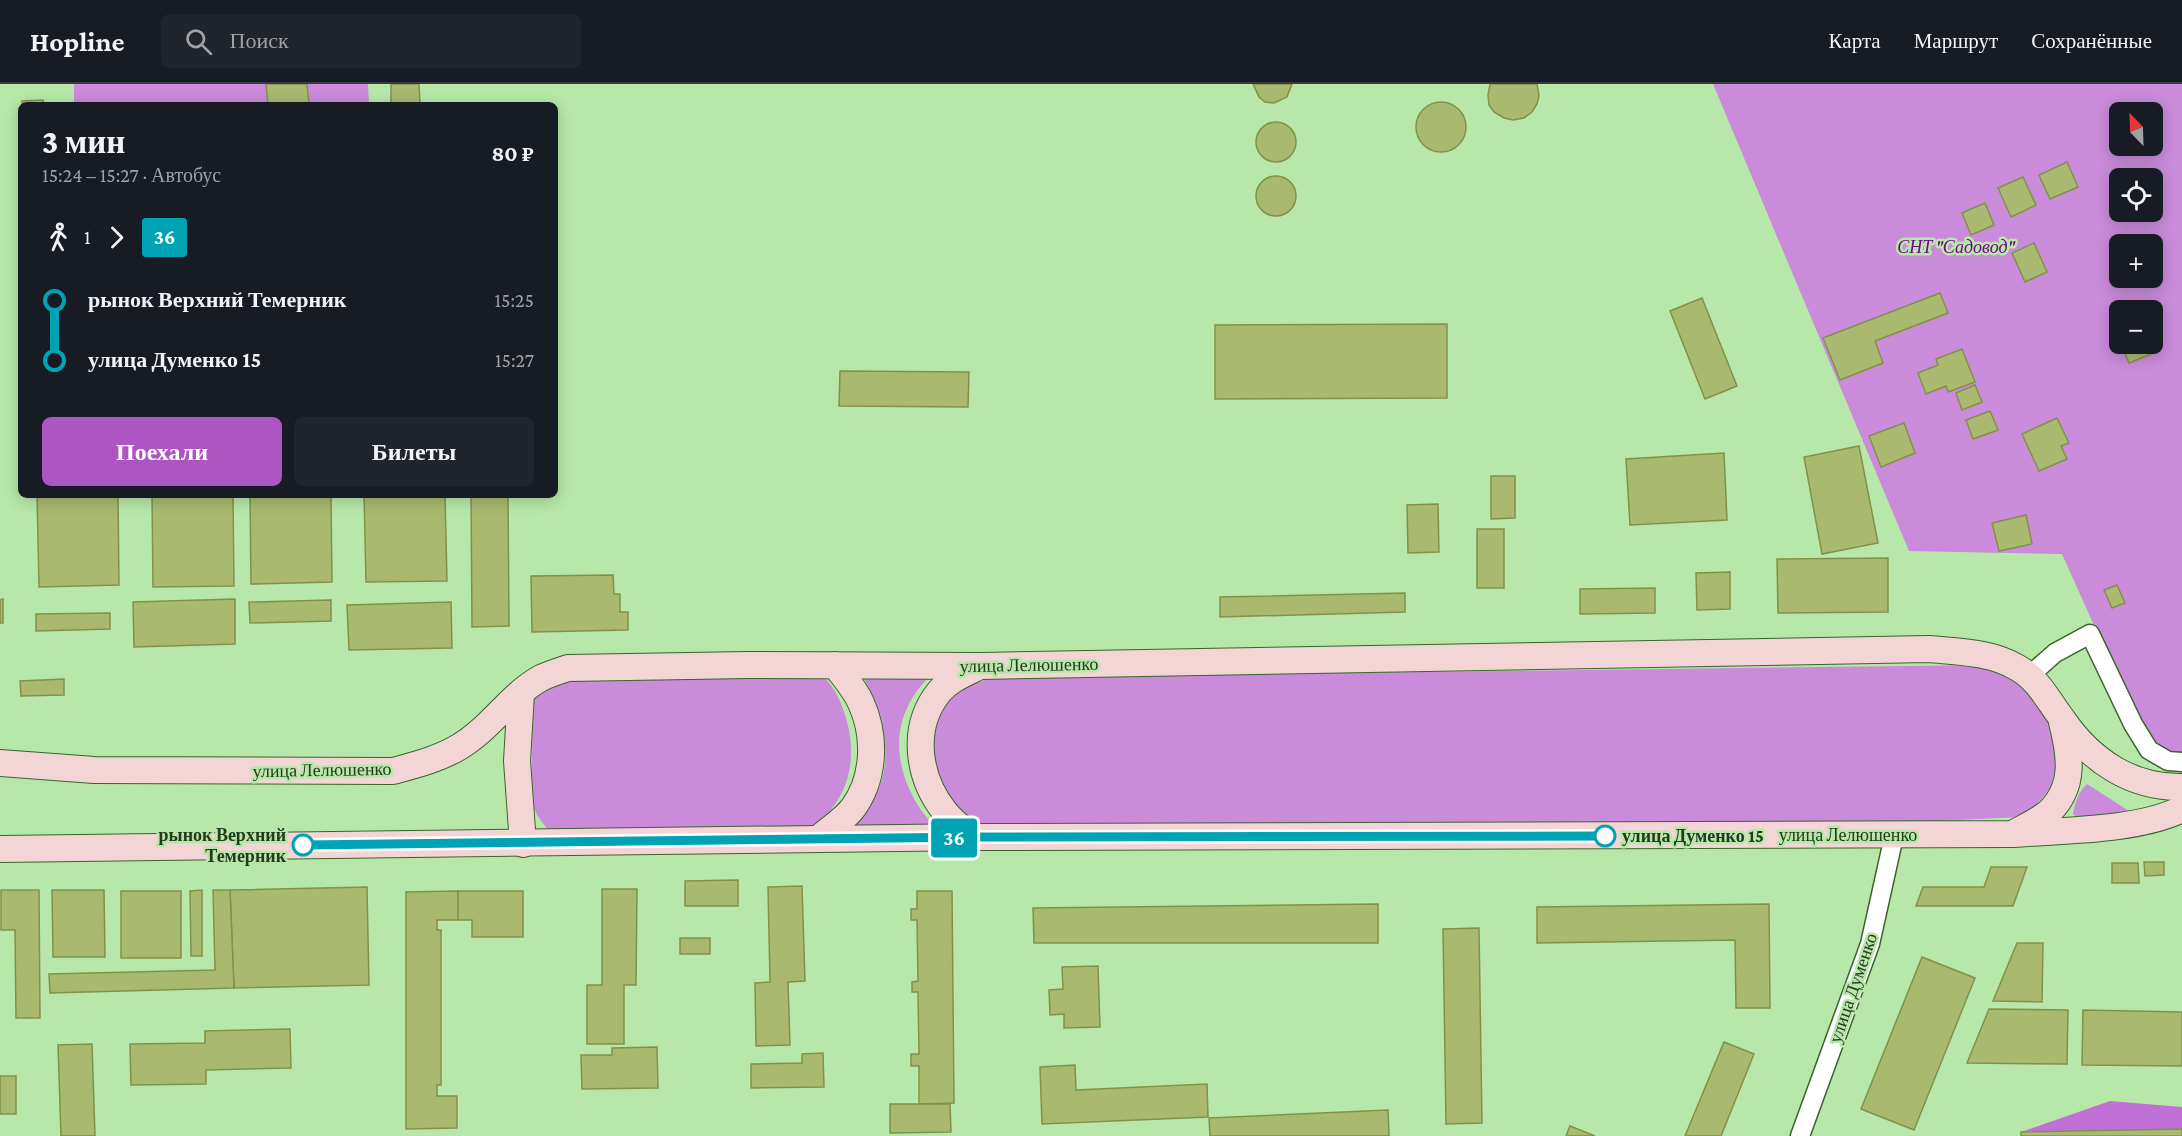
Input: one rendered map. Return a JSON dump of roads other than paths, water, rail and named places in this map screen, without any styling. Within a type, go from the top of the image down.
[{"type":"street","points":[[2029,676],[2055,653],[2090,634],[2133,724],[2149,750],[2168,761],[2182,762]]},
{"type":"street","name":"улица Лелюшенко","points":[[0,763],[94,770],[393,771],[459,748],[492,722],[521,693],[542,678],[567,668],[981,666],[1929,649],[1987,654],[2019,669],[2035,681],[2061,719]]},
{"type":"street","points":[[818,839],[852,810],[869,774],[872,745],[861,702],[835,665]]},
{"type":"street","points":[[972,837],[946,813],[929,788],[921,762],[921,730],[939,692],[952,680],[981,666]]},
{"type":"street","points":[[521,693],[517,761],[523,844]]},
{"type":"street","points":[[2061,719],[2089,750],[2116,771],[2136,781],[2182,787]]},
{"type":"street","points":[[2013,834],[2049,812],[2063,792],[2069,775],[2069,753],[2061,719]]},
{"type":"street","name":"улица Лелюшенко","points":[[0,849],[972,837],[2013,834],[2106,827],[2148,820],[2182,809]]},
{"type":"street","name":"улица Думенко","points":[[1800,1136],[1870,944],[1894,836]]},
{"type":"place","name":"улица Думенко 15","points":[[1605,836]]},
{"type":"place","name":"рынок Верхний Темерник","points":[[303,845]]},
{"type":"park label","name":"СНТ \"Садовод\"","points":[[1956,247]]}]
